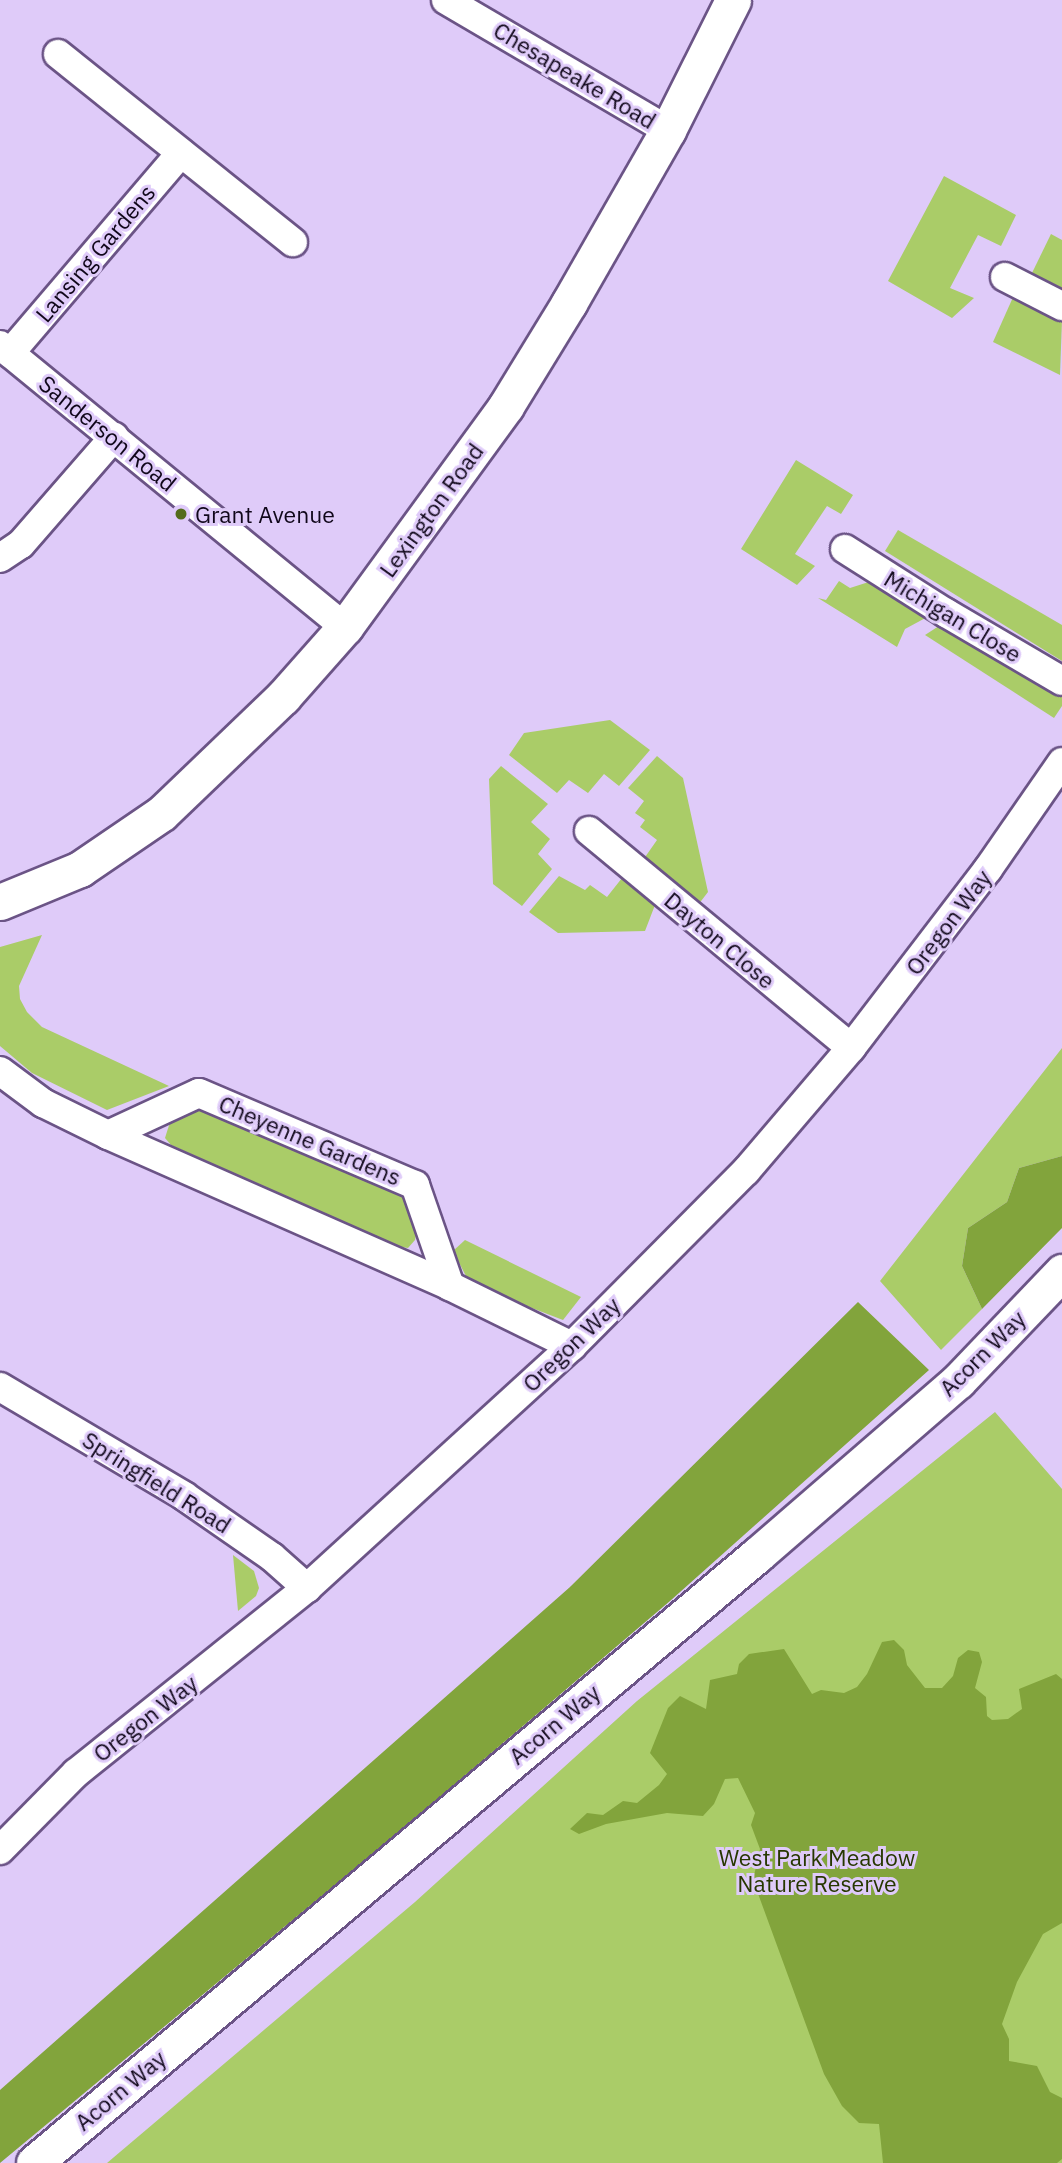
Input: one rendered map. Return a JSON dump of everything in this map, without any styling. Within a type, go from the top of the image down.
[{"type":"street","name":"Chesapeake Road","points":[[446,0],[668,130]]},
{"type":"street","name":"Lexington Road","points":[[0,902],[80,869],[162,813],[283,697],[345,627],[506,406],[569,303],[668,130],[733,0]]},
{"type":"street","points":[[58,54],[293,242]]},
{"type":"street","name":"Lansing Gardens","points":[[5,349],[181,153]]},
{"type":"street","points":[[1005,277],[1062,306]]},
{"type":"street","name":"Sanderson Road","points":[[5,349],[345,627]]},
{"type":"street","points":[[0,558],[21,544],[114,437]]},
{"type":"street","name":"Michigan Close","points":[[845,549],[946,613],[1062,681]]},
{"type":"street","name":"Oregon Way","points":[[0,1850],[76,1773],[307,1588],[572,1346],[746,1171],[851,1048],[988,869],[1062,762]]},
{"type":"street","name":"Dayton Close","points":[[589,831],[851,1048]]},
{"type":"street","points":[[0,1072],[43,1103],[108,1135],[450,1286],[572,1346]]},
{"type":"street","name":"Cheyenne Gardens","points":[[108,1135],[199,1093],[415,1185],[450,1286]]},
{"type":"street","name":"Acorn Way","points":[[34,2163],[958,1381],[1062,1272]]},
{"type":"street","name":"Springfield Road","points":[[0,1387],[184,1496],[272,1557],[307,1588]]},
{"type":"green space","points":[[944,176],[1016,215],[1001,246],[978,235],[950,288],[974,298],[952,318],[888,281]]},
{"type":"green space","points":[[1051,234],[1062,240],[1062,288],[1032,273]]},
{"type":"green space","points":[[1014,295],[1062,320],[1060,375],[993,342]]},
{"type":"green space","points":[[796,460],[853,495],[841,514],[827,506],[795,554],[815,566],[797,585],[741,549]]},
{"type":"green space","points":[[898,530],[1062,625],[1062,661],[885,551]]},
{"type":"green space","points":[[878,579],[931,615],[905,629],[897,647],[818,598],[826,600],[839,581],[850,588]]},
{"type":"green space","points":[[942,624],[1062,694],[1062,706],[1054,718],[925,635]]},
{"type":"green space","points":[[610,720],[650,750],[619,786],[604,774],[588,793],[569,780],[557,793],[509,755],[524,733]]},
{"type":"green space","points":[[657,756],[683,778],[708,892],[698,905],[643,860],[657,840],[640,827],[645,820],[635,813],[644,801],[628,788]]},
{"type":"green space","points":[[501,766],[548,804],[531,822],[550,839],[538,854],[552,869],[522,906],[493,884],[489,779]]},
{"type":"green space","points":[[559,876],[585,890],[590,885],[607,897],[622,878],[655,905],[645,931],[558,933],[529,912]]},
{"type":"green space","points":[[42,935],[19,986],[20,999],[27,1012],[42,1027],[169,1086],[107,1110],[32,1073],[0,1046],[0,947]]},
{"type":"green space","points":[[1062,1048],[1062,1156],[1019,1168],[1007,1202],[968,1228],[962,1266],[982,1309],[941,1350],[880,1281]]},
{"type":"green space","points":[[209,1106],[401,1192],[417,1231],[415,1240],[408,1248],[396,1246],[171,1145],[165,1138],[171,1119],[195,1108]]},
{"type":"green space","points":[[1062,1156],[1062,1228],[982,1309],[962,1266],[968,1228],[1007,1202],[1019,1168]]},
{"type":"green space","points":[[465,1240],[581,1297],[563,1320],[511,1300],[467,1278],[453,1251]]},
{"type":"green space","points":[[858,1302],[929,1370],[670,1601],[389,1840],[0,2163],[0,2090],[570,1587]]},
{"type":"green space","name":"West Park Meadow Nature Reserve","points":[[995,1412],[1062,1489],[1062,2163],[107,2163],[415,1902],[637,1701]]},
{"type":"green space","points":[[233,1555],[254,1571],[259,1588],[256,1596],[238,1611]]},
{"type":"green space","points":[[894,1640],[904,1650],[907,1665],[925,1688],[942,1688],[953,1676],[958,1658],[968,1650],[979,1652],[982,1662],[975,1688],[986,1697],[987,1716],[992,1720],[1008,1719],[1022,1709],[1019,1689],[1056,1674],[1062,1679],[1062,1923],[1043,1934],[1017,1982],[1002,2024],[1009,2039],[1009,2061],[1037,2066],[1050,2092],[1062,2098],[1062,2159],[1057,2163],[883,2163],[879,2124],[859,2123],[842,2106],[824,2074],[753,1880],[760,1849],[751,1825],[755,1813],[738,1778],[725,1779],[714,1804],[703,1816],[667,1813],[606,1824],[579,1834],[570,1829],[587,1813],[603,1815],[623,1801],[637,1803],[659,1785],[667,1774],[650,1753],[668,1708],[680,1696],[706,1709],[710,1680],[737,1674],[739,1664],[749,1654],[784,1649],[812,1694],[821,1690],[844,1693],[857,1687],[867,1674],[882,1642]]},
{"type":"place","name":"Grant Avenue","points":[[181,514]]}]
